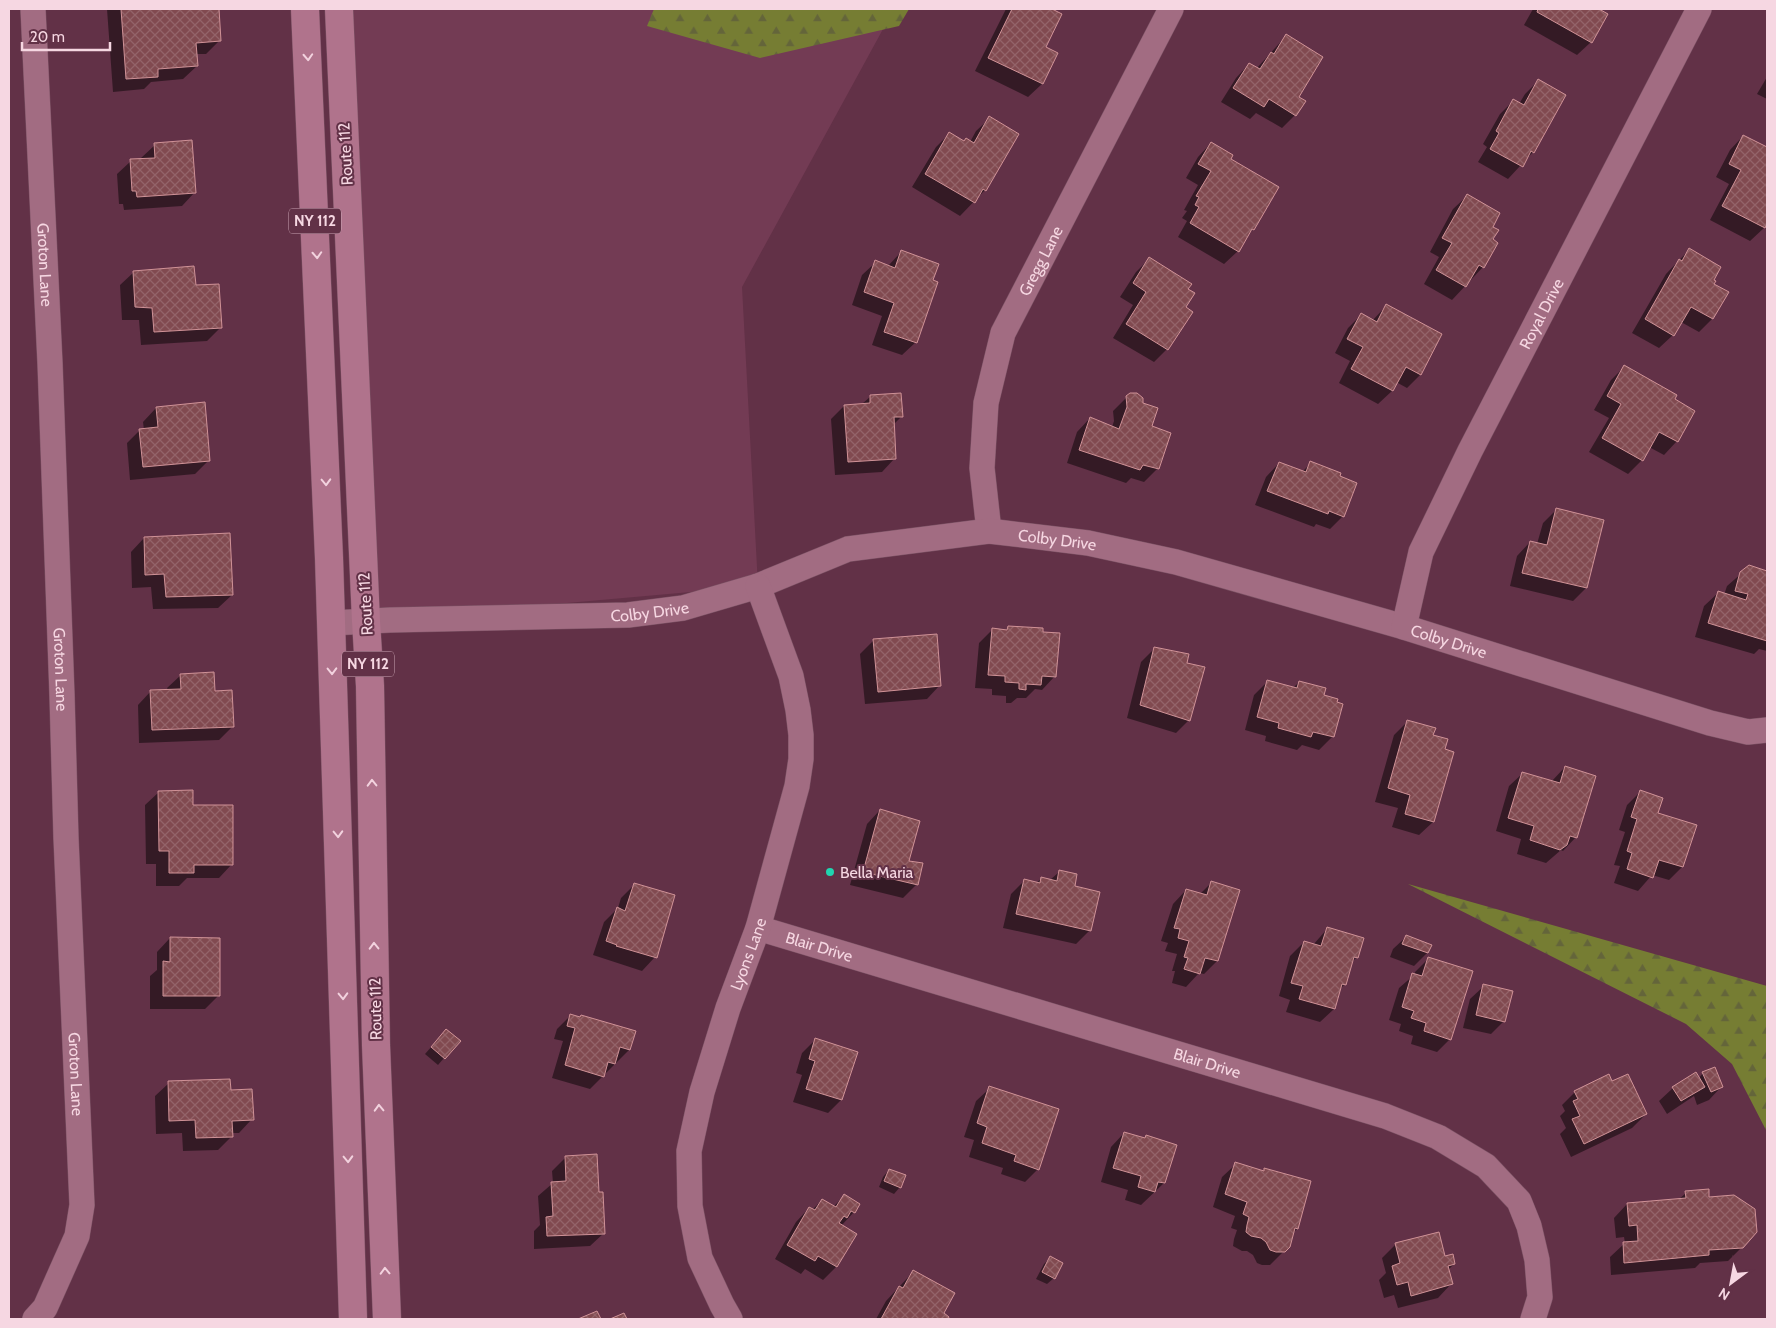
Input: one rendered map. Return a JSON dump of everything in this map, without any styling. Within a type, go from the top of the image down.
[{"type":"main road","name":"Route 112","points":[[305,9],[320,309],[353,1319]]},
{"type":"main road","name":"Route 112","points":[[339,9],[370,686],[376,1045],[387,1319]]},
{"type":"street","name":"Groton Lane","points":[[32,9],[49,354],[66,848],[82,1205],[77,1236],[45,1308],[35,1319]]},
{"type":"street","name":"Gregg Lane","points":[[989,531],[982,468],[986,403],[1003,333],[1171,9]]},
{"type":"street","name":"Royal Drive","points":[[1404,627],[1421,552],[1470,451],[1699,9]]},
{"type":"street","name":"Colby Drive","points":[[331,623],[628,615],[683,608],[758,586],[848,549],[989,531],[1088,543],[1176,562],[1404,627],[1710,724],[1748,732],[1767,730]]},
{"type":"street","name":"Lyons Lane","points":[[730,1319],[700,1258],[690,1206],[689,1150],[710,1064],[728,1008],[758,928],[797,786],[801,759],[798,710],[791,676],[758,586]]},
{"type":"street","name":"Blair Drive","points":[[758,928],[1385,1116],[1438,1137],[1486,1166],[1519,1200],[1529,1226],[1537,1260],[1540,1297],[1533,1319]]},
{"type":"shaded area","points":[[340,9],[894,9],[742,287],[758,586],[366,621]]},
{"type":"green space","points":[[654,9],[909,9],[899,26],[760,58],[647,26]]},
{"type":"green space","points":[[1408,884],[1767,986],[1767,1132],[1732,1064],[1686,1024]]},
{"type":"building","points":[[121,9],[219,9],[221,41],[196,43],[198,66],[158,69],[158,77],[126,79]]},
{"type":"building","points":[[1012,9],[1052,9],[1062,14],[1046,47],[1058,53],[1043,84],[988,58]]},
{"type":"building","points":[[1538,9],[1599,9],[1608,14],[1592,43],[1537,12]]},
{"type":"building","points":[[1286,34],[1323,57],[1299,97],[1306,101],[1296,116],[1269,99],[1264,107],[1233,88],[1249,63],[1260,69],[1271,52],[1274,54]]},
{"type":"building","points":[[1538,79],[1566,95],[1534,153],[1531,151],[1523,167],[1490,149],[1499,133],[1496,131],[1513,99],[1524,105]]},
{"type":"building","points":[[989,116],[1019,134],[986,191],[983,189],[975,203],[925,174],[949,132],[964,141],[966,138],[974,143]]},
{"type":"building","points":[[1743,135],[1767,147],[1767,224],[1765,228],[1722,206],[1741,170],[1729,164]]},
{"type":"building","points":[[192,140],[196,193],[137,197],[136,191],[132,191],[130,159],[155,158],[154,143]]},
{"type":"building","points":[[1211,142],[1233,155],[1231,159],[1279,187],[1239,252],[1190,223],[1199,207],[1195,205],[1199,197],[1196,196],[1211,171],[1198,164]]},
{"type":"building","points":[[1467,194],[1500,213],[1493,227],[1499,230],[1493,239],[1498,243],[1484,268],[1479,265],[1466,287],[1436,270],[1452,243],[1442,238]]},
{"type":"building","points":[[1689,248],[1721,267],[1714,280],[1716,281],[1714,284],[1729,292],[1713,319],[1691,307],[1674,336],[1645,319],[1679,259],[1682,261]]},
{"type":"building","points":[[901,250],[939,264],[933,280],[938,282],[917,343],[884,332],[894,303],[864,292],[875,260],[895,268]]},
{"type":"building","points":[[1149,257],[1192,284],[1188,289],[1195,293],[1186,307],[1193,312],[1168,350],[1126,324],[1146,292],[1133,283]]},
{"type":"building","points":[[194,266],[196,285],[219,284],[222,328],[154,332],[152,308],[135,307],[133,271]]},
{"type":"building","points":[[1386,304],[1442,334],[1421,375],[1406,367],[1393,391],[1351,369],[1363,347],[1347,339],[1361,313],[1377,322]]},
{"type":"building","points":[[1624,365],[1677,395],[1675,399],[1695,411],[1678,442],[1659,432],[1643,461],[1602,438],[1621,404],[1607,396]]},
{"type":"building","points":[[901,393],[903,417],[894,417],[896,459],[848,462],[844,405],[870,403],[870,395]]},
{"type":"building","points":[[1130,393],[1137,393],[1143,398],[1143,403],[1158,408],[1152,426],[1171,433],[1159,469],[1143,465],[1140,470],[1079,450],[1090,417],[1119,429],[1127,407],[1126,396]]},
{"type":"building","points":[[205,402],[210,461],[143,467],[139,429],[158,427],[156,407]]},
{"type":"building","points":[[1310,461],[1341,473],[1340,476],[1357,483],[1344,517],[1329,511],[1328,514],[1267,491],[1279,462],[1306,472]]},
{"type":"building","points":[[1556,508],[1604,520],[1587,588],[1522,573],[1530,541],[1547,545]]},
{"type":"building","points":[[230,533],[233,595],[166,597],[164,574],[145,575],[144,537]]},
{"type":"building","points":[[1749,565],[1767,571],[1767,641],[1708,623],[1718,591],[1746,600],[1748,594],[1735,591],[1740,572]]},
{"type":"building","points":[[1008,626],[1043,628],[1043,632],[1060,633],[1056,677],[1042,676],[1041,685],[1026,684],[1026,690],[1019,689],[1019,683],[1005,682],[1005,676],[988,675],[992,628],[1007,630]]},
{"type":"building","points":[[937,634],[941,686],[878,692],[873,639]]},
{"type":"building","points":[[1154,647],[1189,654],[1187,663],[1205,667],[1190,721],[1140,705]]},
{"type":"building","points":[[214,672],[215,691],[232,690],[234,727],[152,730],[150,690],[181,689],[180,674]]},
{"type":"building","points":[[1267,680],[1297,688],[1299,681],[1326,688],[1324,695],[1338,699],[1337,702],[1343,704],[1334,737],[1313,732],[1311,737],[1278,728],[1279,723],[1257,717]]},
{"type":"building","points":[[1407,720],[1436,728],[1433,735],[1448,739],[1445,749],[1454,752],[1434,822],[1405,814],[1410,795],[1388,788]]},
{"type":"building","points":[[1565,766],[1596,776],[1577,838],[1570,836],[1567,845],[1560,850],[1530,840],[1534,826],[1508,818],[1522,772],[1560,783]]},
{"type":"building","points":[[193,790],[193,805],[233,805],[233,865],[194,865],[194,873],[169,873],[169,851],[159,851],[158,791]]},
{"type":"building","points":[[1640,790],[1663,798],[1658,813],[1697,825],[1683,867],[1659,860],[1653,878],[1627,869],[1632,853],[1627,851],[1637,819],[1631,817]]},
{"type":"building","points":[[880,809],[920,821],[909,861],[923,863],[918,885],[863,872]]},
{"type":"building","points":[[1059,870],[1077,874],[1075,886],[1100,892],[1091,931],[1016,914],[1024,879],[1040,883],[1041,877],[1057,881]]},
{"type":"building","points":[[1211,881],[1240,890],[1218,961],[1205,958],[1200,974],[1184,969],[1188,958],[1184,957],[1189,941],[1178,938],[1180,929],[1174,928],[1186,889],[1207,895]]},
{"type":"building","points":[[634,883],[675,895],[657,958],[616,946],[606,941],[617,907],[625,911]]},
{"type":"building","points":[[1327,927],[1364,938],[1358,958],[1354,957],[1346,985],[1342,984],[1335,1009],[1299,999],[1303,986],[1291,983],[1304,941],[1321,946]]},
{"type":"building","points":[[1406,935],[1432,945],[1428,953],[1402,944]]},
{"type":"building","points":[[170,937],[220,938],[220,996],[163,996],[163,961],[170,962]]},
{"type":"building","points":[[1428,957],[1473,971],[1451,1040],[1424,1031],[1426,1023],[1411,1018],[1414,1011],[1402,1007],[1412,973],[1422,976]]},
{"type":"building","points":[[1483,984],[1513,991],[1505,1022],[1476,1015]]},
{"type":"building","points":[[570,1014],[580,1017],[581,1015],[636,1031],[630,1050],[620,1047],[615,1064],[608,1062],[604,1077],[565,1065],[575,1028],[567,1026]]},
{"type":"building","points":[[446,1029],[461,1041],[445,1059],[431,1047]]},
{"type":"building","points":[[815,1038],[858,1052],[842,1100],[806,1089],[815,1061],[809,1059]]},
{"type":"building","points":[[1715,1067],[1723,1087],[1711,1092],[1702,1072]]},
{"type":"building","points":[[1696,1072],[1705,1087],[1681,1101],[1672,1087]]},
{"type":"building","points":[[1609,1074],[1612,1081],[1628,1074],[1647,1114],[1584,1144],[1572,1119],[1580,1116],[1573,1101],[1578,1099],[1574,1091]]},
{"type":"building","points":[[230,1079],[231,1090],[252,1089],[254,1120],[232,1121],[233,1137],[196,1138],[195,1120],[169,1121],[168,1081]]},
{"type":"building","points":[[989,1086],[1059,1109],[1039,1170],[1014,1161],[1016,1155],[982,1143],[987,1127],[977,1123]]},
{"type":"building","points":[[1124,1132],[1145,1138],[1146,1135],[1177,1145],[1165,1183],[1158,1182],[1155,1192],[1138,1187],[1141,1176],[1113,1168]]},
{"type":"building","points":[[597,1154],[599,1192],[603,1192],[605,1234],[547,1236],[546,1217],[553,1216],[551,1182],[566,1181],[565,1156]]},
{"type":"building","points":[[1235,1162],[1264,1171],[1264,1168],[1311,1181],[1298,1229],[1295,1228],[1290,1247],[1285,1252],[1270,1250],[1266,1242],[1261,1238],[1251,1236],[1246,1232],[1249,1217],[1243,1214],[1247,1202],[1225,1194]]},
{"type":"building","points":[[889,1169],[906,1175],[901,1188],[884,1181]]},
{"type":"building","points":[[1709,1189],[1709,1197],[1734,1195],[1755,1209],[1757,1232],[1743,1248],[1709,1250],[1709,1255],[1624,1263],[1623,1242],[1638,1241],[1637,1225],[1629,1226],[1627,1203],[1686,1198],[1685,1191]]},
{"type":"building","points":[[844,1194],[860,1204],[855,1213],[851,1211],[847,1218],[844,1216],[839,1223],[857,1234],[837,1267],[818,1256],[815,1261],[787,1245],[809,1207],[815,1210],[822,1199],[836,1207]]},
{"type":"building","points":[[1439,1232],[1445,1256],[1453,1254],[1455,1264],[1448,1266],[1453,1284],[1411,1296],[1408,1282],[1397,1285],[1392,1266],[1400,1263],[1395,1243]]},
{"type":"building","points":[[1050,1256],[1063,1263],[1055,1279],[1042,1272]]},
{"type":"building","points":[[913,1270],[955,1293],[944,1313],[949,1317],[948,1319],[881,1319],[899,1286],[903,1288]]},
{"type":"building","points":[[597,1311],[601,1319],[578,1319]]},
{"type":"building","points":[[624,1313],[627,1319],[610,1319]]},
{"type":"place","name":"Bella Maria","points":[[830,872]]}]
